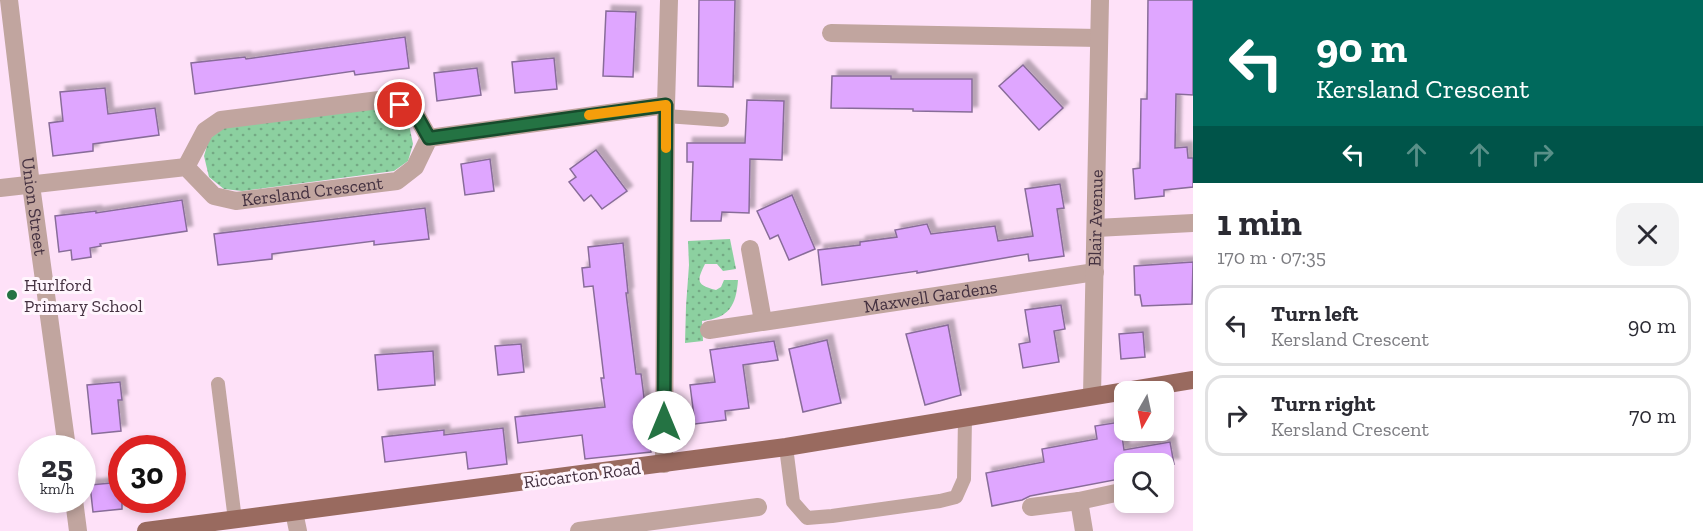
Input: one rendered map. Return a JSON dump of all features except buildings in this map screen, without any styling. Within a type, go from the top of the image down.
[{"type":"main road","name":"Riccarton Road","points":[[146,531],[202,528],[234,520],[786,447],[1193,380]]},
{"type":"street","name":"Union Street","points":[[9,0],[31,185],[65,435]]},
{"type":"street","points":[[663,464],[669,0]]},
{"type":"street","name":"Blair Avenue","points":[[1092,396],[1100,0]]},
{"type":"street","points":[[831,33],[1100,38]]},
{"type":"street","points":[[0,188],[186,166],[205,131],[221,120],[387,99],[414,111],[429,138],[666,110]]},
{"type":"street","name":"Kersland Crescent","points":[[186,166],[214,196],[236,201],[397,181],[415,167],[429,138]]},
{"type":"street","points":[[1096,228],[1193,223]]},
{"type":"street","points":[[750,249],[763,321]]},
{"type":"street","name":"Maxwell Gardens","points":[[709,330],[1095,272]]},
{"type":"street","points":[[1031,507],[1079,501],[1114,493]]},
{"type":"street","points":[[1079,501],[1084,531]]},
{"type":"street","points":[[579,531],[758,507]]},
{"type":"street","points":[[294,512],[298,531]]},
{"type":"street","points":[[76,513],[78,531]]},
{"type":"lane","points":[[666,110],[722,120]]},
{"type":"lane","points":[[218,384],[234,520]]},
{"type":"lane","points":[[786,447],[793,502],[807,518],[940,501],[956,497],[964,479],[965,417]]},
{"type":"green space","points":[[379,107],[395,113],[409,125],[413,144],[408,161],[394,171],[242,191],[224,189],[209,177],[204,156],[209,139],[224,127]]},
{"type":"green space","points":[[730,239],[736,269],[723,271],[717,264],[705,264],[700,275],[700,282],[716,290],[721,287],[724,280],[738,280],[733,304],[725,314],[702,321],[703,341],[685,343],[688,241]]},
{"type":"slow traffic","points":[[589,115],[666,105],[666,148]]},
{"type":"place","name":"Hurlford Primary School","points":[[12,295]]},
{"type":"route","points":[[400,105],[414,111],[429,138],[666,105],[664,422]]}]
